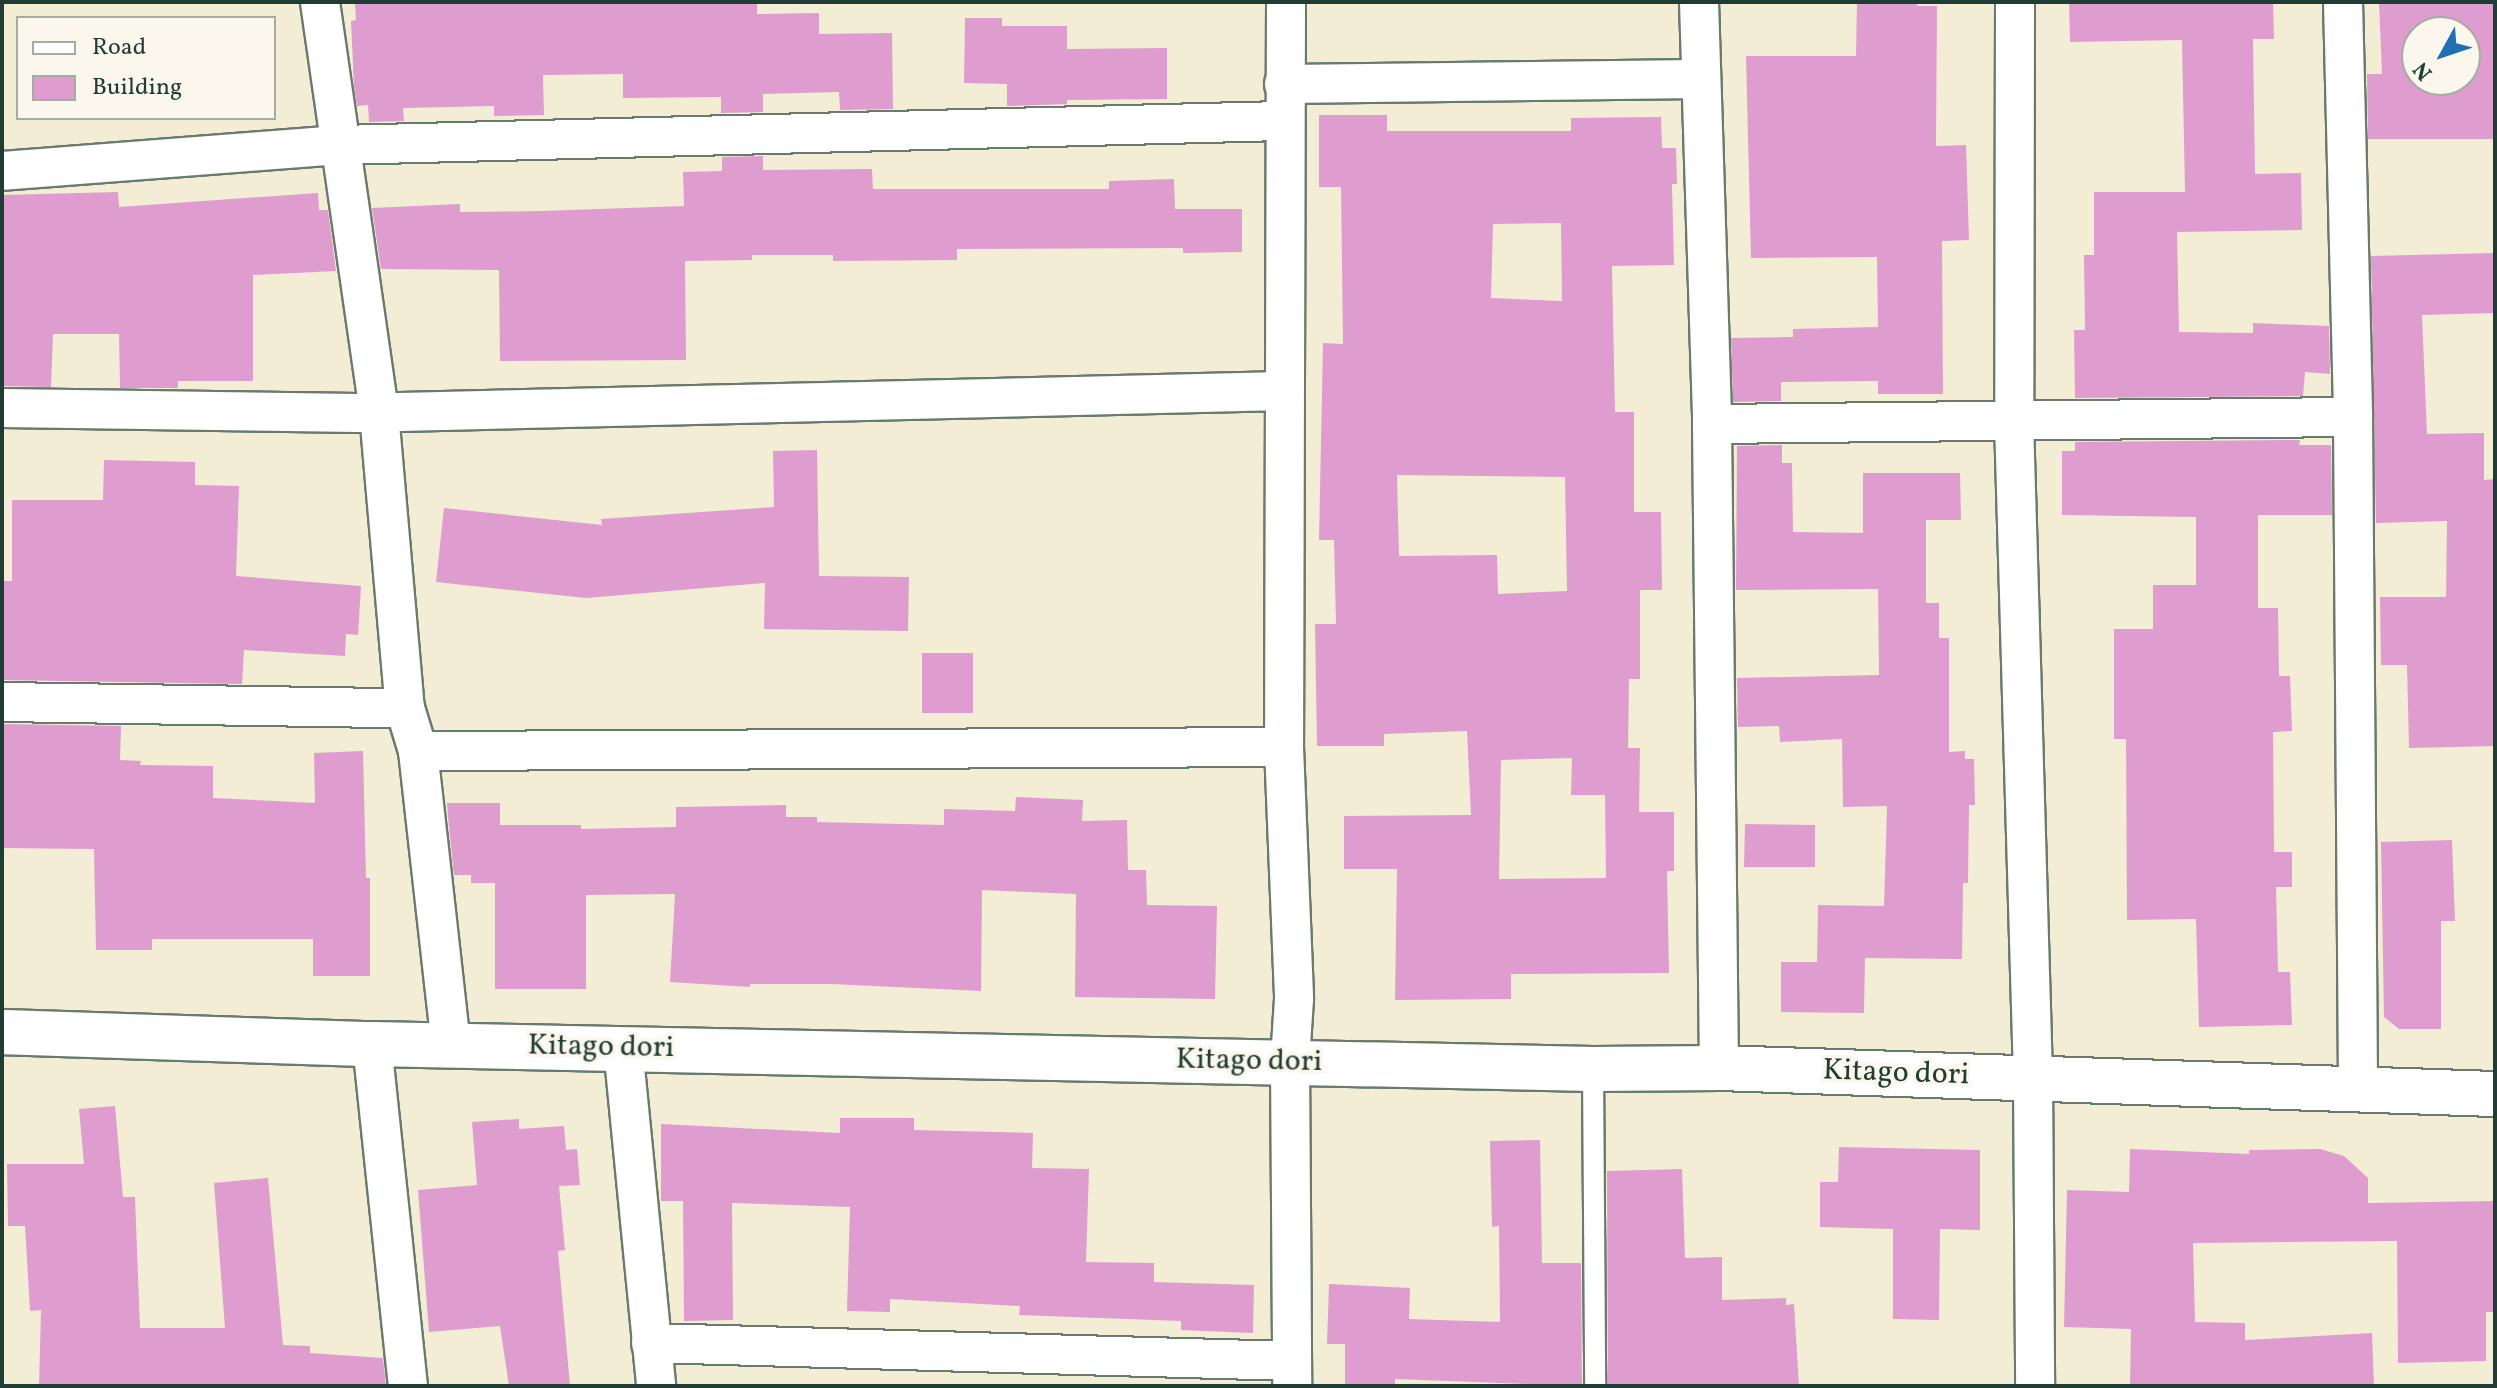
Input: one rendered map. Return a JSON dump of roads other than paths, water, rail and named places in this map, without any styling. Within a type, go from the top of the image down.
[{"type":"street","points":[[320,2],[379,413],[405,708],[418,751],[451,1045]]},
{"type":"street","points":[[651,1343],[1291,1373],[1290,1061],[1294,999],[1284,747],[1286,2]]},
{"type":"street","points":[[1699,2],[1712,424],[1719,1068]]},
{"type":"street","points":[[2015,2],[2014,421],[2033,1077],[2035,1386]]},
{"type":"street","points":[[2343,2],[2353,417],[2358,1090]]},
{"type":"street","points":[[1284,84],[1700,79]]},
{"type":"street","points":[[2,171],[340,145],[1284,121]]},
{"type":"street","points":[[2,408],[379,413],[1284,391]]},
{"type":"street","points":[[1712,424],[2353,417]]},
{"type":"street","points":[[2,702],[405,708]]},
{"type":"street","points":[[418,751],[1284,747]]},
{"type":"street","name":"Kitago dori","points":[[2,1032],[372,1044],[1593,1069],[1719,1068],[2495,1094]]},
{"type":"street","points":[[372,1044],[408,1386]]},
{"type":"street","points":[[623,1047],[656,1386]]},
{"type":"lane","points":[[1593,1069],[1595,1386]]}]
